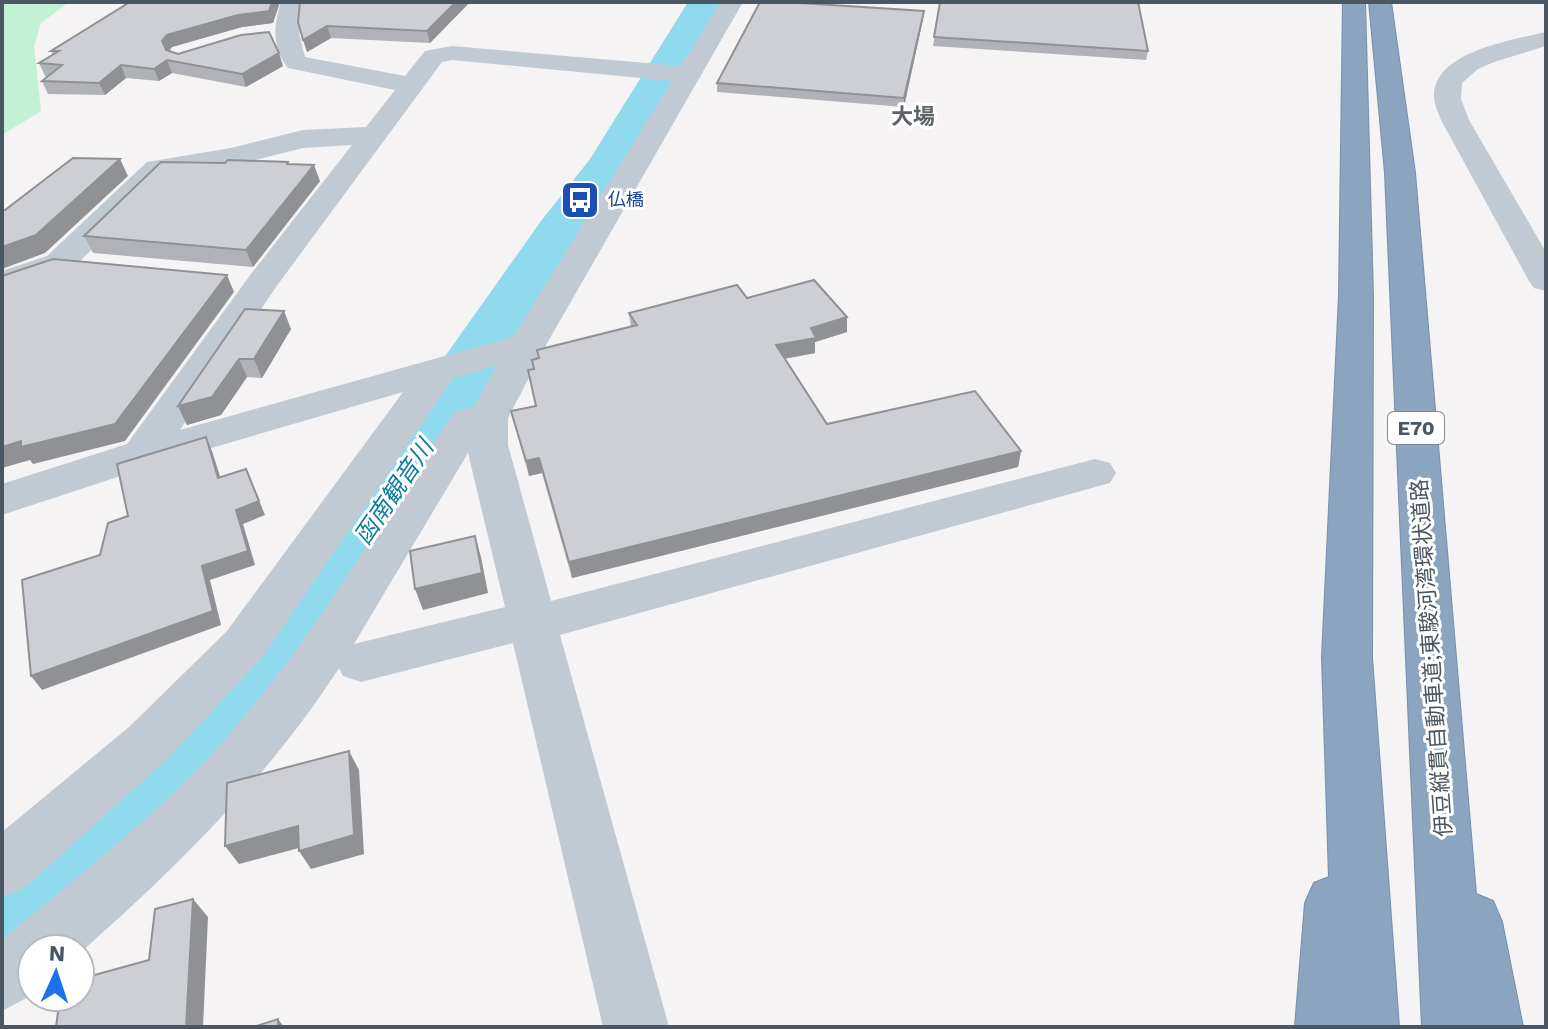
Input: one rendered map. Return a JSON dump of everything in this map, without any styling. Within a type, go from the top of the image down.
[{"type":"highway","points":[[1328,1027],[1347,657],[1356,167],[1354,2]]},
{"type":"highway","name":"伊豆縦貫自動車道;東駿河湾環状道路","points":[[1380,2],[1400,173],[1455,1027]]},
{"type":"highway","points":[[1347,657],[1366,1027]]},
{"type":"highway","points":[[1432,683],[1490,1027]]},
{"type":"street","points":[[636,1027],[487,445],[488,418],[527,345],[732,2]]},
{"type":"street","points":[[279,19],[292,58],[297,63],[412,85]]},
{"type":"street","points":[[1546,39],[1475,59],[1454,73],[1446,94],[1455,120],[1546,281]]},
{"type":"street","points":[[142,454],[248,279],[374,135],[434,56],[452,53],[691,75]]},
{"type":"street","points":[[59,263],[158,168],[231,157],[303,139],[374,135]]},
{"type":"street","points":[[121,161],[154,163],[158,168]]},
{"type":"street","points":[[2,283],[59,263],[100,265]]},
{"type":"street","points":[[2,500],[142,454],[527,345]]},
{"type":"street","points":[[2,869],[148,743],[244,645],[438,372]]},
{"type":"street","points":[[57,933],[107,891],[207,794],[288,702],[399,536],[469,420],[488,418]]},
{"type":"street","points":[[361,662],[532,622],[1095,473]]},
{"type":"green space","points":[[2,2],[69,2],[41,23],[34,46],[41,111],[2,135]]},
{"type":"building","points":[[130,2],[272,2],[269,11],[238,15],[167,35],[162,41],[166,50],[178,54],[241,35],[269,32],[279,53],[242,74],[167,60],[154,69],[121,65],[99,83],[42,81],[62,65],[39,63],[59,51],[51,51]]},
{"type":"building","points":[[300,2],[456,2],[427,31],[327,26],[303,40],[298,22]]},
{"type":"building","points":[[760,2],[924,11],[904,98],[717,83]]},
{"type":"building","points":[[940,2],[1138,2],[1148,51],[934,37]]},
{"type":"building","points":[[73,158],[120,159],[36,235],[2,247],[2,210]]},
{"type":"building","points":[[228,160],[314,165],[246,250],[84,236],[161,162],[225,163]]},
{"type":"building","points":[[53,259],[227,275],[115,424],[21,447],[21,441],[2,447],[2,276]]},
{"type":"building","points":[[814,280],[847,317],[811,328],[816,338],[776,345],[827,424],[975,391],[1021,451],[569,562],[539,458],[526,461],[511,411],[536,406],[528,370],[534,369],[532,360],[539,358],[537,350],[637,325],[629,313],[737,285],[747,298]]},
{"type":"building","points":[[245,309],[284,311],[254,359],[239,359],[212,397],[178,406]]},
{"type":"building","points":[[206,437],[218,478],[246,469],[259,501],[236,510],[248,551],[202,566],[213,611],[31,676],[22,580],[100,555],[108,523],[128,516],[117,464]]},
{"type":"building","points":[[475,536],[482,573],[415,589],[410,551]]},
{"type":"building","points":[[349,751],[354,835],[299,851],[298,826],[225,846],[227,783]]},
{"type":"building","points":[[193,899],[186,1027],[56,1027],[58,1013],[96,1013],[96,975],[149,960],[155,909]]},
{"type":"building","points":[[278,1019],[278,1027],[253,1027]]},
{"type":"waterway","name":"函南観音川","points":[[2,920],[130,810],[295,640],[563,234],[614,166],[710,2]]},
{"type":"place","name":"仏橋","points":[[580,200]]},
{"type":"district","name":"大場","points":[[913,116]]}]
